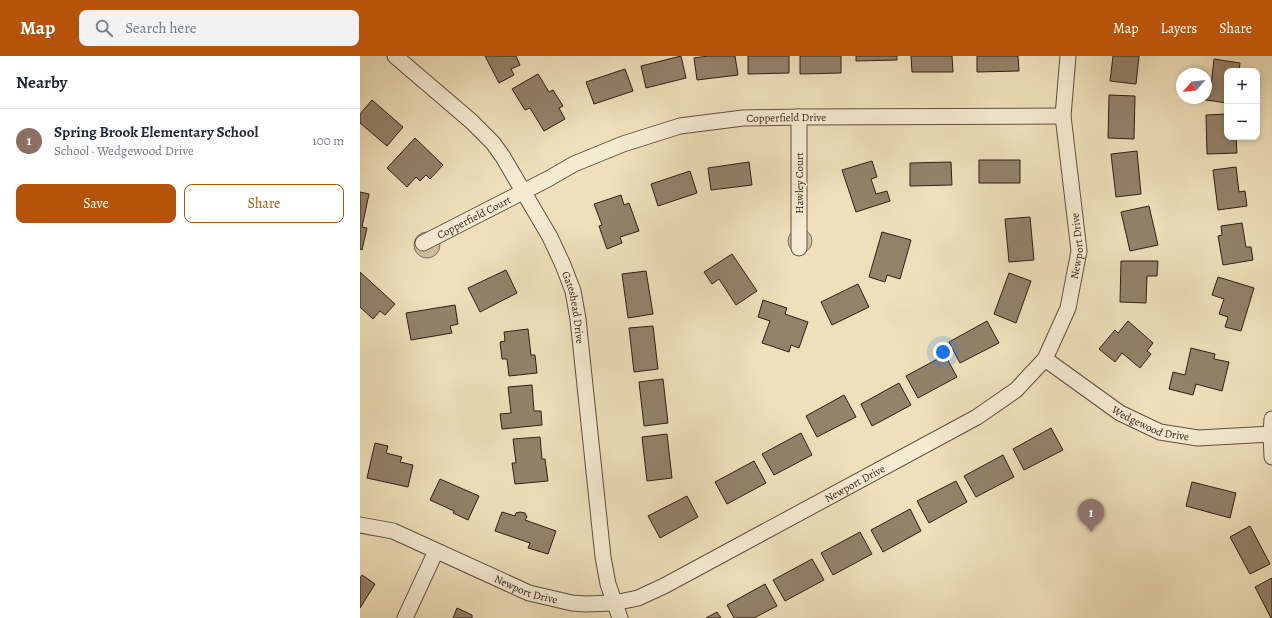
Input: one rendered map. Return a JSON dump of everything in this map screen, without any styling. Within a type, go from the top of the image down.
[{"type":"street","name":"Gateshead Drive","points":[[395,56],[458,109],[489,139],[504,157],[550,237],[563,265],[573,291],[578,319],[603,556],[608,584],[620,618]]},
{"type":"street","name":"Newport Drive","points":[[360,525],[393,531],[529,593],[572,603],[614,603],[638,598],[664,586],[977,417],[1016,390],[1045,359],[1068,308],[1079,251],[1064,116],[1068,56]]},
{"type":"street","name":"Copperfield Drive","points":[[524,192],[574,164],[588,158],[623,144],[680,126],[743,118],[1064,116]]},
{"type":"street","name":"Hawley Court","points":[[799,117],[799,248]]},
{"type":"street","name":"Copperfield Court","points":[[424,244],[524,192]]},
{"type":"street","name":"Wedgewood Drive","points":[[1045,359],[1120,413],[1160,432],[1198,438],[1271,434]]},
{"type":"street","points":[[1272,406],[1272,415]]},
{"type":"street","points":[[1272,419],[1272,457]]},
{"type":"street","points":[[405,618],[436,551]]},
{"type":"shaded area","points":[[800,229],[809,232],[812,241],[809,250],[800,253],[791,250],[788,241],[791,232]]},
{"type":"shaded area","points":[[427,232],[436,236],[440,245],[436,254],[427,258],[418,254],[414,245],[418,236]]},
{"type":"building","points":[[485,56],[516,56],[520,65],[511,69],[514,75],[499,83]]},
{"type":"building","points":[[681,56],[686,78],[646,88],[641,66]]},
{"type":"building","points":[[708,56],[735,56],[738,75],[697,80],[694,58]]},
{"type":"building","points":[[748,56],[789,56],[789,73],[748,74]]},
{"type":"building","points":[[800,56],[841,56],[841,73],[800,74]]},
{"type":"building","points":[[856,56],[897,56],[897,60],[856,61]]},
{"type":"building","points":[[911,56],[952,56],[953,72],[912,72]]},
{"type":"building","points":[[977,56],[1018,56],[1019,71],[977,72]]},
{"type":"building","points":[[1113,56],[1139,56],[1136,84],[1110,81]]},
{"type":"building","points":[[1214,59],[1240,63],[1239,68],[1224,68],[1224,103],[1212,101]]},
{"type":"building","points":[[625,69],[633,91],[594,104],[586,82]]},
{"type":"building","points":[[538,74],[549,92],[553,90],[563,106],[559,108],[565,119],[544,131],[530,108],[525,110],[512,89]]},
{"type":"building","points":[[1109,95],[1135,96],[1134,139],[1108,138]]},
{"type":"building","points":[[372,100],[403,127],[387,146],[360,123],[360,114]]},
{"type":"building","points":[[1224,114],[1224,140],[1236,140],[1237,153],[1207,154],[1206,115]]},
{"type":"building","points":[[415,138],[443,165],[430,179],[426,175],[420,181],[416,177],[407,187],[387,168]]},
{"type":"building","points":[[1137,151],[1141,194],[1116,197],[1111,154]]},
{"type":"building","points":[[979,160],[1020,160],[1020,183],[979,183]]},
{"type":"building","points":[[872,161],[877,177],[871,179],[876,194],[887,191],[890,201],[856,212],[842,170]]},
{"type":"building","points":[[749,162],[752,185],[711,190],[708,168]]},
{"type":"building","points":[[951,162],[952,185],[910,186],[910,163]]},
{"type":"building","points":[[1236,167],[1239,192],[1245,191],[1247,206],[1218,210],[1213,170]]},
{"type":"building","points":[[690,171],[697,193],[658,206],[651,184]]},
{"type":"building","points":[[360,192],[369,194],[362,227],[367,228],[362,250],[360,249]]},
{"type":"building","points":[[621,195],[624,205],[629,203],[639,231],[620,237],[622,243],[607,249],[599,226],[602,225],[594,204]]},
{"type":"building","points":[[1149,206],[1158,245],[1130,251],[1121,212]]},
{"type":"building","points":[[1030,217],[1034,260],[1009,262],[1005,219]]},
{"type":"building","points":[[1242,223],[1246,247],[1251,247],[1253,260],[1223,265],[1218,236],[1222,235],[1221,226]]},
{"type":"building","points":[[882,232],[911,240],[900,279],[887,275],[885,282],[869,277]]},
{"type":"building","points":[[732,254],[757,291],[736,305],[719,279],[712,284],[704,272]]},
{"type":"building","points":[[1121,261],[1158,261],[1157,276],[1147,276],[1146,303],[1120,302]]},
{"type":"building","points":[[506,270],[517,293],[480,312],[468,288]]},
{"type":"building","points":[[646,271],[653,314],[628,318],[622,274]]},
{"type":"building","points":[[360,272],[395,304],[385,315],[380,311],[373,319],[360,307]]},
{"type":"building","points":[[1009,273],[1031,281],[1016,323],[994,314]]},
{"type":"building","points":[[1218,277],[1254,288],[1241,331],[1225,327],[1228,317],[1219,314],[1224,299],[1212,295]]},
{"type":"building","points":[[858,284],[869,307],[832,325],[821,302]]},
{"type":"building","points":[[763,300],[787,308],[785,314],[808,322],[799,348],[791,345],[789,352],[762,343],[770,321],[758,317]]},
{"type":"building","points":[[455,305],[458,324],[450,326],[452,333],[411,340],[406,313]]},
{"type":"building","points":[[987,321],[999,343],[960,363],[949,342]]},
{"type":"building","points":[[1128,321],[1153,343],[1147,351],[1151,354],[1140,368],[1122,353],[1115,362],[1099,349],[1115,330],[1118,333]]},
{"type":"building","points":[[653,326],[658,369],[634,372],[629,328]]},
{"type":"building","points":[[528,329],[531,355],[535,355],[537,373],[509,376],[507,359],[502,359],[500,342],[505,341],[504,332]]},
{"type":"building","points":[[1191,348],[1215,354],[1214,359],[1229,362],[1222,391],[1196,384],[1193,395],[1169,389],[1173,372],[1185,375]]},
{"type":"building","points":[[945,355],[957,377],[918,398],[906,376]]},
{"type":"building","points":[[663,379],[668,423],[644,426],[639,382]]},
{"type":"building","points":[[899,383],[911,405],[872,426],[861,404]]},
{"type":"building","points":[[532,385],[534,411],[541,411],[542,425],[502,429],[500,414],[511,413],[508,387]]},
{"type":"building","points":[[844,395],[856,417],[817,437],[806,416]]},
{"type":"building","points":[[1051,428],[1063,450],[1024,470],[1013,449]]},
{"type":"building","points":[[801,433],[812,455],[774,475],[762,454]]},
{"type":"building","points":[[667,434],[672,478],[647,481],[642,437]]},
{"type":"building","points":[[540,437],[542,459],[545,459],[548,481],[515,484],[512,463],[516,463],[513,439]]},
{"type":"building","points":[[375,443],[388,446],[386,453],[402,457],[400,462],[413,465],[408,487],[367,478]]},
{"type":"building","points":[[1003,455],[1014,477],[976,497],[964,476]]},
{"type":"building","points":[[754,461],[766,483],[727,504],[715,482]]},
{"type":"building","points":[[440,479],[479,496],[468,520],[453,513],[454,511],[430,500]]},
{"type":"building","points":[[956,481],[967,502],[929,523],[917,501]]},
{"type":"building","points":[[1192,482],[1236,493],[1230,518],[1186,506]]},
{"type":"building","points":[[687,496],[698,517],[660,538],[648,516]]},
{"type":"building","points":[[910,509],[921,531],[883,552],[871,530]]},
{"type":"building","points":[[502,512],[515,516],[516,513],[525,513],[527,517],[525,520],[556,531],[548,554],[528,548],[530,543],[495,531]]},
{"type":"building","points":[[1250,526],[1270,564],[1250,574],[1230,537]]},
{"type":"building","points":[[860,532],[872,554],[833,575],[821,553]]},
{"type":"building","points":[[812,559],[824,580],[785,601],[773,580]]},
{"type":"building","points":[[362,575],[375,584],[360,608],[360,578]]},
{"type":"building","points":[[1272,578],[1272,618],[1271,618],[1255,587]]},
{"type":"building","points":[[765,584],[777,606],[754,618],[734,618],[727,605]]},
{"type":"building","points":[[457,608],[472,615],[472,618],[453,618]]},
{"type":"building","points":[[717,612],[721,618],[706,618]]},
{"type":"place","name":"Spring Brook Elementary School","points":[[1091,532]]}]
